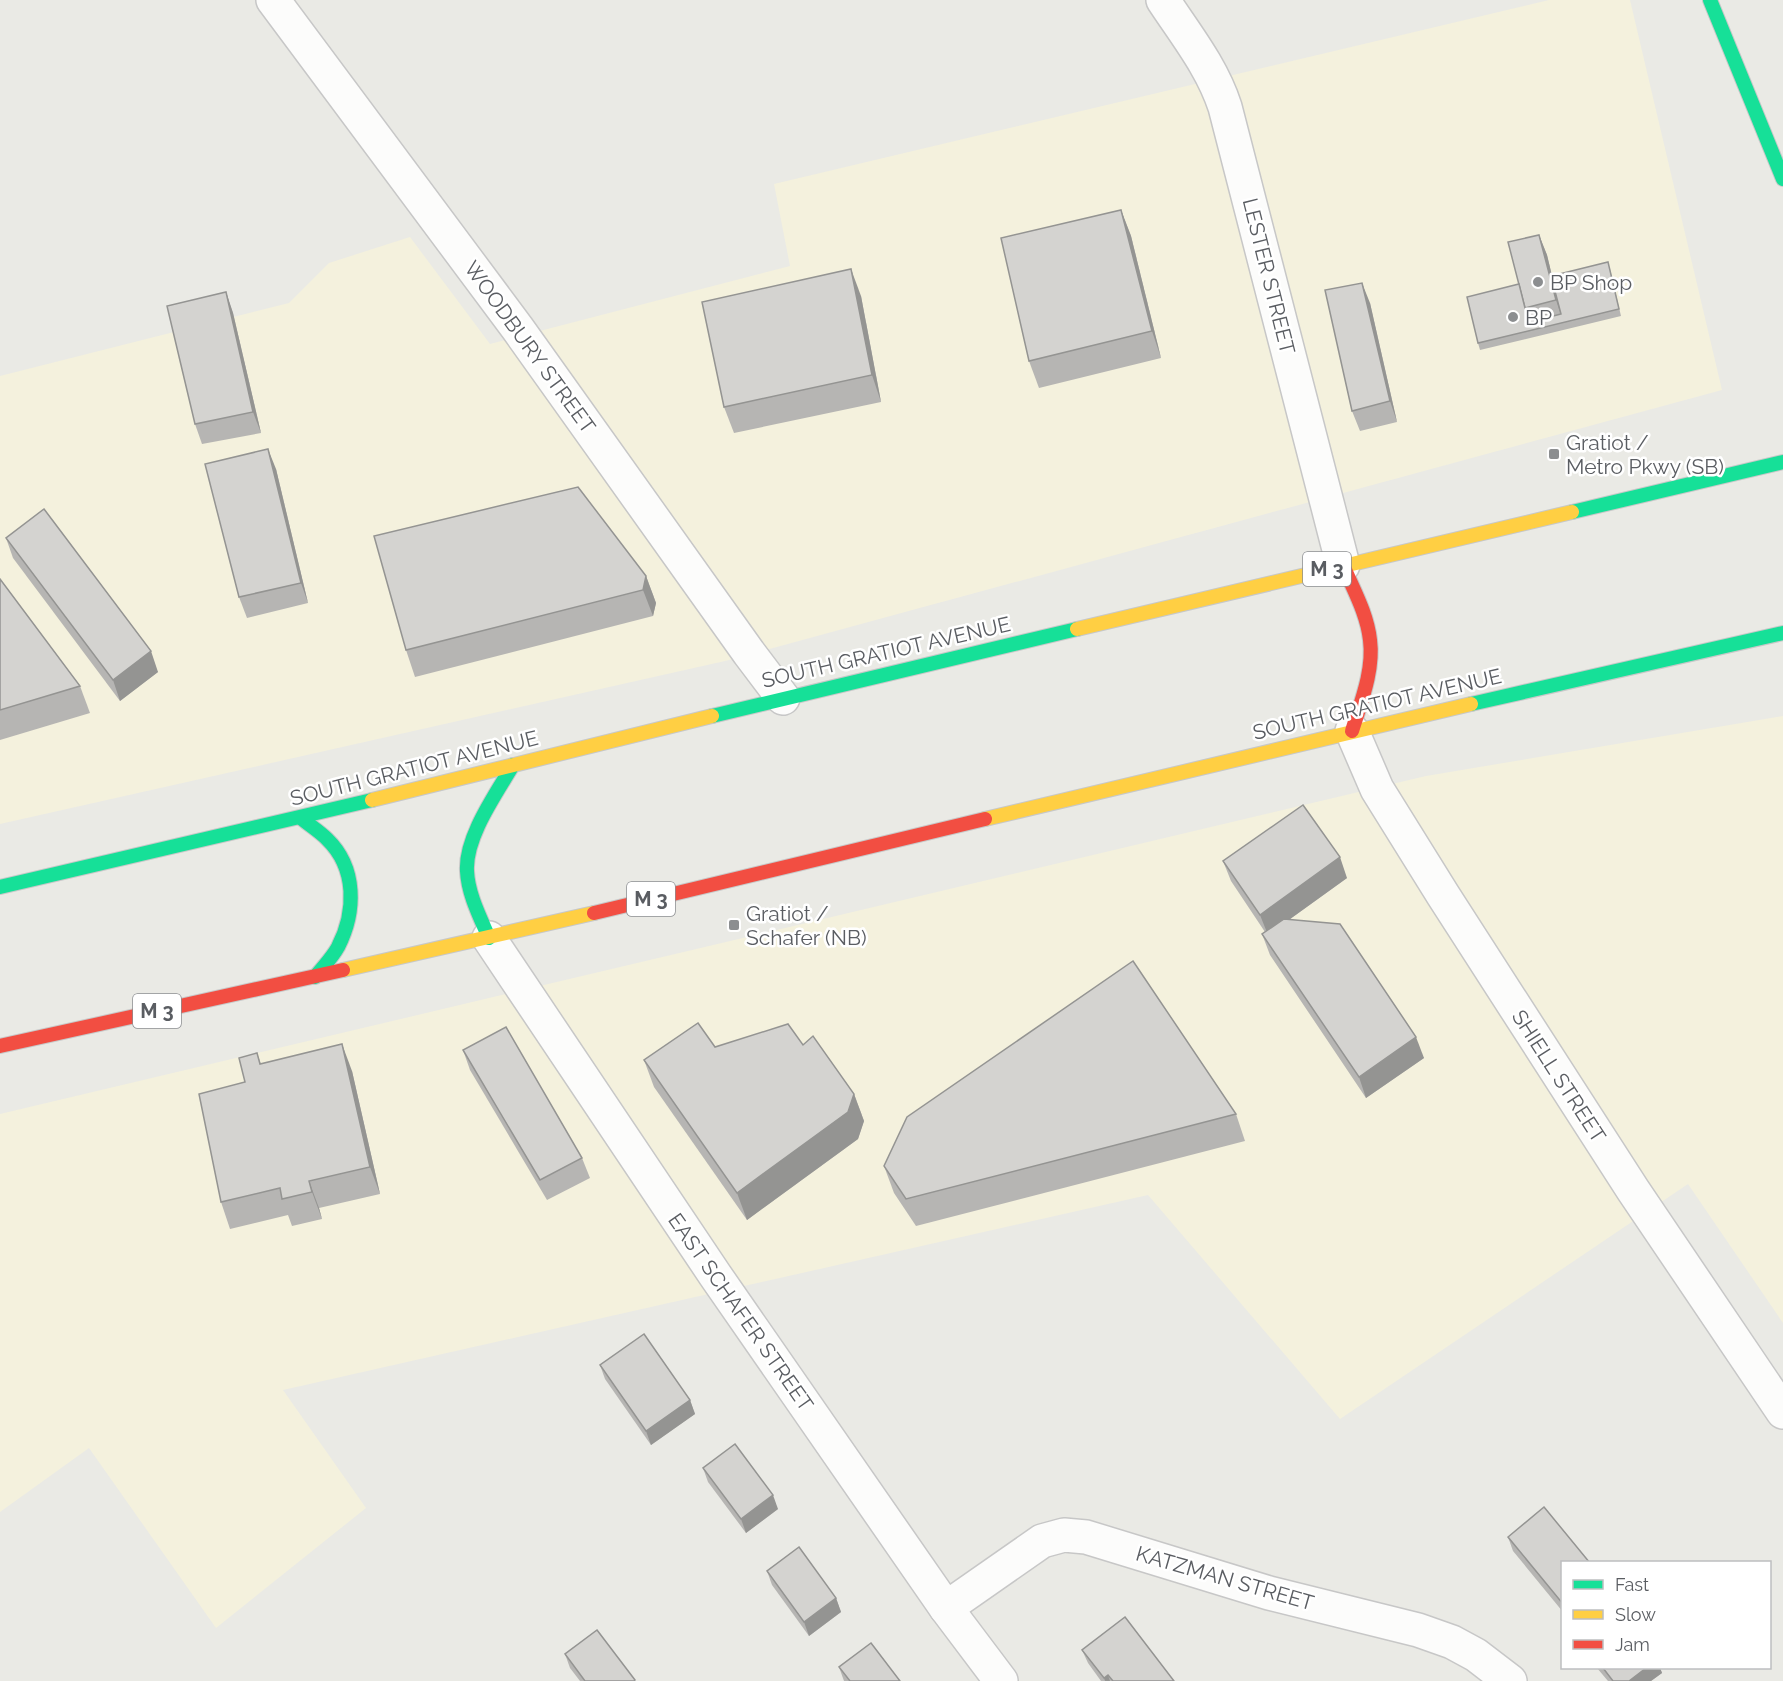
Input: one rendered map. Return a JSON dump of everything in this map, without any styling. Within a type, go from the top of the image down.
[{"type":"main road","points":[[1710,0],[1783,179]]},
{"type":"main road","name":"SOUTH GRATIOT AVENUE","points":[[0,887],[302,818],[783,698],[1783,462]]},
{"type":"main road","points":[[1343,565],[1363,613],[1371,641],[1368,671],[1352,731]]},
{"type":"main road","name":"SOUTH GRATIOT AVENUE","points":[[0,1046],[489,938],[1352,731],[1783,633]]},
{"type":"main road","points":[[489,938],[473,901],[467,869],[473,840],[489,806],[513,765]]},
{"type":"main road","points":[[302,818],[328,840],[345,864],[351,890],[349,920],[337,949],[315,977]]},
{"type":"street","name":"WOODBURY STREET","points":[[273,0],[518,329],[783,698]]},
{"type":"street","name":"LESTER STREET","points":[[1163,0],[1208,66],[1225,107],[1343,565]]},
{"type":"street","name":"SHIELL STREET","points":[[1352,731],[1377,789],[1443,895],[1633,1190],[1783,1412]]},
{"type":"street","name":"EAST SCHAFER STREET","points":[[489,938],[715,1275],[946,1608],[1001,1681]]},
{"type":"street","name":"KATZMAN STREET","points":[[946,1608],[1042,1540],[1064,1535],[1086,1538],[1269,1593],[1418,1630],[1452,1642],[1476,1655],[1510,1681]]},
{"type":"shaded area","points":[[1549,0],[1630,0],[1722,390],[725,661],[0,824],[0,376],[289,303],[329,263],[410,237],[490,344],[790,266],[774,184]]},
{"type":"shaded area","points":[[1783,716],[1783,1323],[1688,1184],[1340,1419],[1148,1195],[283,1390],[366,1508],[216,1628],[89,1448],[0,1512],[0,1114],[1426,776]]},
{"type":"building","points":[[1121,210],[1152,331],[1029,361],[1001,238]]},
{"type":"building","points":[[1539,235],[1556,300],[1525,308],[1508,242]]},
{"type":"building","points":[[1608,262],[1619,309],[1478,343],[1467,297],[1519,284],[1530,322],[1561,314],[1551,276]]},
{"type":"building","points":[[851,269],[872,375],[724,407],[702,302]]},
{"type":"building","points":[[1362,283],[1390,401],[1352,411],[1325,290]]},
{"type":"building","points":[[226,292],[253,412],[195,424],[167,306]]},
{"type":"building","points":[[268,449],[301,583],[239,597],[205,464]]},
{"type":"building","points":[[578,487],[646,576],[643,590],[406,650],[374,536]]},
{"type":"building","points":[[44,509],[151,651],[113,680],[6,538]]},
{"type":"building","points":[[0,579],[80,686],[0,710]]},
{"type":"building","points":[[1303,805],[1340,857],[1260,915],[1223,861]]},
{"type":"building","points":[[1284,919],[1340,924],[1416,1037],[1359,1077],[1262,934]]},
{"type":"building","points":[[1133,961],[1236,1114],[906,1199],[884,1166],[907,1117]]},
{"type":"building","points":[[698,1023],[715,1047],[788,1024],[803,1045],[813,1036],[854,1094],[848,1112],[737,1193],[644,1060]]},
{"type":"building","points":[[506,1027],[582,1158],[540,1180],[463,1050]]},
{"type":"building","points":[[342,1044],[370,1167],[309,1181],[312,1192],[282,1199],[280,1188],[221,1202],[199,1094],[245,1082],[239,1058],[257,1053],[260,1064]]},
{"type":"building","points":[[644,1334],[690,1400],[646,1431],[600,1365]]},
{"type":"building","points":[[735,1444],[773,1495],[741,1519],[703,1468]]},
{"type":"building","points":[[1544,1507],[1588,1561],[1561,1561],[1561,1602],[1508,1537]]},
{"type":"building","points":[[799,1547],[836,1598],[804,1622],[767,1571]]},
{"type":"building","points":[[1125,1617],[1174,1681],[1113,1681],[1108,1675],[1104,1678],[1082,1650]]},
{"type":"building","points":[[597,1630],[634,1681],[585,1681],[565,1654]]},
{"type":"building","points":[[871,1643],[900,1681],[850,1681],[839,1667]]},
{"type":"building","points":[[1604,1669],[1645,1669],[1629,1681],[1613,1681]]},
{"type":"traffic: fast","points":[[1710,0],[1783,179]]},
{"type":"traffic: fast","points":[[1572,512],[1783,462]]},
{"type":"traffic: fast","points":[[712,716],[1077,629]]},
{"type":"traffic: fast","points":[[1471,704],[1783,633]]},
{"type":"traffic: fast","points":[[489,938],[470,888],[467,871],[468,858],[476,830],[513,765]]},
{"type":"traffic: fast","points":[[0,887],[372,800]]},
{"type":"traffic: fast","points":[[301,818],[324,836],[337,851],[344,863],[350,891],[350,905],[344,934],[336,951],[315,977]]},
{"type":"traffic: slow","points":[[1077,629],[1572,512]]},
{"type":"traffic: slow","points":[[985,819],[1471,704]]},
{"type":"traffic: slow","points":[[372,800],[712,716]]},
{"type":"traffic: slow","points":[[343,970],[594,913]]},
{"type":"traffic: jam","points":[[1343,565],[1366,620],[1371,651],[1366,686],[1352,731]]},
{"type":"traffic: jam","points":[[594,913],[985,819]]},
{"type":"traffic: jam","points":[[0,1046],[343,970]]},
{"type":"place","name":"BP Shop","points":[[1538,282]]},
{"type":"place","name":"BP","points":[[1513,317]]},
{"type":"place","name":"Gratiot / Metro Pkwy (SB)","points":[[1554,454]]},
{"type":"place","name":"Gratiot / Schafer (NB)","points":[[734,925]]}]
